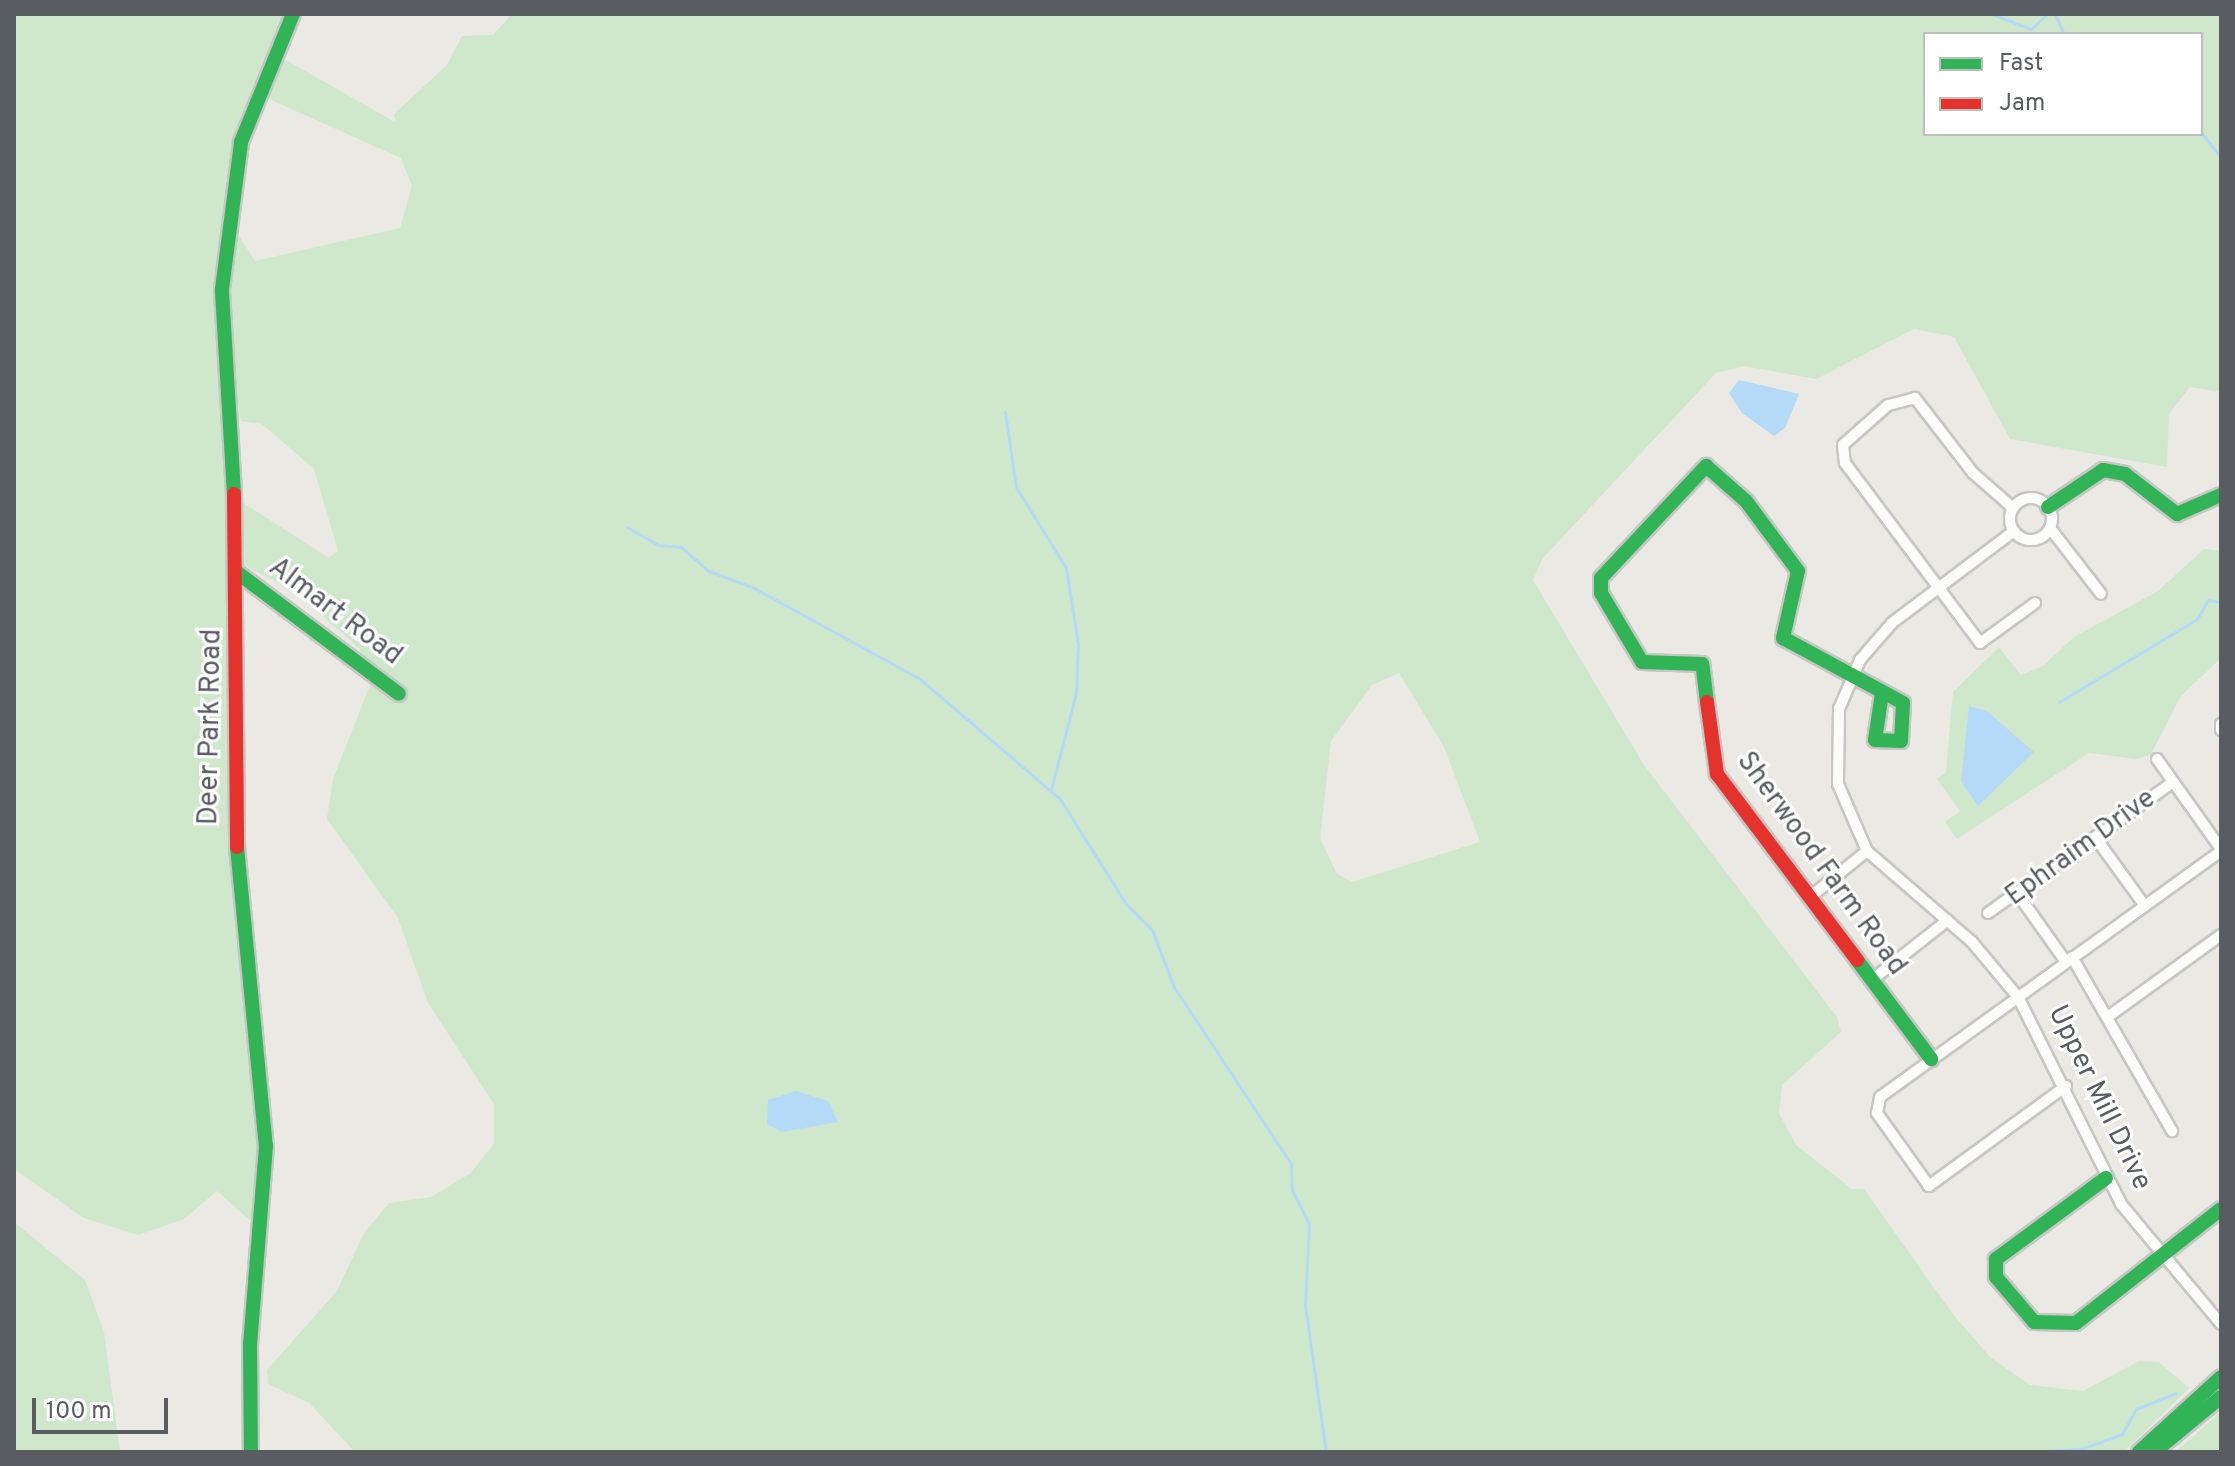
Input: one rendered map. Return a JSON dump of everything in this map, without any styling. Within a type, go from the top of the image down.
[{"type":"street","name":"Deer Park Road","points":[[251,1452],[252,1314],[266,1146],[237,865],[238,573],[222,330],[226,231],[245,126],[293,14]]},
{"type":"street","points":[[2035,603],[1980,643],[1845,463],[1849,435],[1888,405],[1915,398],[1973,473],[2013,508],[2014,531],[2033,540],[2050,528]]},
{"type":"street","name":"Sherwood Farm Road","points":[[1850,676],[1783,638],[1798,571],[1746,501],[1706,466],[1601,578],[1601,593],[1642,662],[1689,658],[1702,664],[1715,770],[1931,1059]]},
{"type":"street","points":[[2048,507],[2103,470],[2125,474],[2177,514],[2221,495]]},
{"type":"street","points":[[2013,508],[2030,498],[2048,507]]},
{"type":"street","points":[[2048,507],[2050,528],[2101,594]]},
{"type":"street","name":"Upper Mill Drive","points":[[2014,531],[1892,623],[1850,676],[1835,758],[1845,807],[1867,851],[1948,920],[2018,997],[2066,1086],[2106,1178],[2161,1261],[2221,1324]]},
{"type":"street","name":"Almart Road","points":[[238,573],[399,694]]},
{"type":"street","points":[[1850,676],[1882,693]]},
{"type":"street","points":[[2066,1086],[1929,1186],[1876,1107],[1931,1059],[2221,850],[2157,759]]},
{"type":"street","name":"Ephraim Drive","points":[[1988,913],[2173,782]]},
{"type":"street","points":[[2095,837],[2145,906]]},
{"type":"street","points":[[1810,897],[1867,851]]},
{"type":"street","points":[[2017,893],[2109,1016],[2172,1131]]},
{"type":"street","points":[[1873,979],[1948,920]]},
{"type":"street","points":[[2109,1016],[2221,935]]},
{"type":"street","points":[[2106,1178],[2000,1255],[1996,1277],[2034,1322],[2069,1326],[2161,1261],[2221,1209]]},
{"type":"street","points":[[2139,1452],[2221,1377]]},
{"type":"street","points":[[2158,1451],[2221,1397]]},
{"type":"green space","points":[[14,14],[298,14],[279,56],[395,122],[394,114],[447,65],[462,36],[493,35],[512,14],[2221,14],[2221,392],[2190,387],[2169,414],[2167,467],[2010,439],[1954,337],[1914,329],[1816,379],[1744,366],[1716,373],[1543,558],[1533,580],[1644,765],[1837,1017],[1841,1032],[1782,1085],[1779,1113],[1796,1145],[1852,1189],[1864,1189],[1952,1313],[1990,1357],[2030,1385],[2083,1391],[2139,1361],[2159,1362],[2189,1388],[2124,1452],[355,1452],[309,1403],[268,1384],[267,1370],[337,1291],[364,1233],[389,1203],[431,1197],[471,1173],[494,1143],[494,1104],[428,1003],[398,918],[327,819],[333,779],[370,685],[360,649],[294,591],[244,565],[245,553],[233,545],[231,775],[260,1126],[255,1225],[217,1191],[184,1219],[138,1235],[84,1218],[14,1169]],"holes":[[[260,95],[401,158],[412,186],[400,228],[255,261],[234,228]],[[234,385],[241,421],[262,424],[314,469],[338,551],[329,558],[239,500]],[[1399,673],[1444,747],[1480,842],[1352,882],[1337,874],[1320,838],[1331,741],[1372,685]]]},
{"type":"green space","points":[[2204,549],[2221,551],[2221,658],[2181,696],[2151,754],[2137,759],[2089,753],[1957,839],[1945,822],[1960,811],[1937,779],[1946,772],[1953,692],[1999,647],[2021,675],[2043,666],[2074,637],[2158,591]]},
{"type":"green space","points":[[14,1222],[85,1280],[104,1332],[120,1452],[14,1452]]},
{"type":"green space","points":[[2221,1411],[2221,1452],[2174,1452],[2193,1437]]},
{"type":"water","points":[[1739,380],[1799,394],[1785,428],[1774,436],[1742,413],[1729,393]]},
{"type":"water","points":[[1969,706],[1987,711],[2034,752],[1978,806],[1961,781]]},
{"type":"water","points":[[796,1091],[828,1101],[838,1122],[782,1132],[767,1124],[768,1100]]},
{"type":"waterway","points":[[1992,14],[2031,29],[2047,14]]},
{"type":"waterway","points":[[2055,14],[2063,32]]},
{"type":"waterway","points":[[2203,135],[2221,158]]},
{"type":"waterway","points":[[1005,412],[1016,487],[1066,568],[1078,644],[1076,693],[1051,789]]},
{"type":"waterway","points":[[627,527],[658,545],[681,547],[709,571],[754,588],[920,679],[1060,799],[1126,904],[1152,930],[1174,987],[1291,1164],[1292,1190],[1309,1223],[1305,1305],[1326,1452]]},
{"type":"waterway","points":[[2059,702],[2197,619],[2208,600],[2221,602]]},
{"type":"waterway","points":[[2025,1452],[2081,1449],[2122,1434],[2136,1409],[2176,1393]]},
{"type":"traffic: fast","points":[[234,494],[222,289],[241,142],[293,14]]},
{"type":"traffic: fast","points":[[1707,702],[1702,664],[1642,662],[1601,593],[1601,578],[1706,466],[1746,501],[1798,571],[1783,638],[1903,703],[1901,741],[1875,740],[1882,693]]},
{"type":"traffic: fast","points":[[2048,507],[2103,470],[2125,474],[2177,514],[2221,495]]},
{"type":"traffic: fast","points":[[238,573],[399,694]]},
{"type":"traffic: fast","points":[[237,847],[266,1146],[250,1345],[251,1452]]},
{"type":"traffic: fast","points":[[1857,960],[1931,1059]]},
{"type":"traffic: fast","points":[[2106,1178],[1996,1259],[1996,1277],[2034,1322],[2076,1323],[2221,1209]]},
{"type":"traffic: fast","points":[[2139,1452],[2221,1377]]},
{"type":"traffic: fast","points":[[2154,1452],[2221,1397]]},
{"type":"traffic: jam","points":[[234,494],[237,847]]},
{"type":"traffic: jam","points":[[1707,702],[1717,774],[1857,960]]}]
